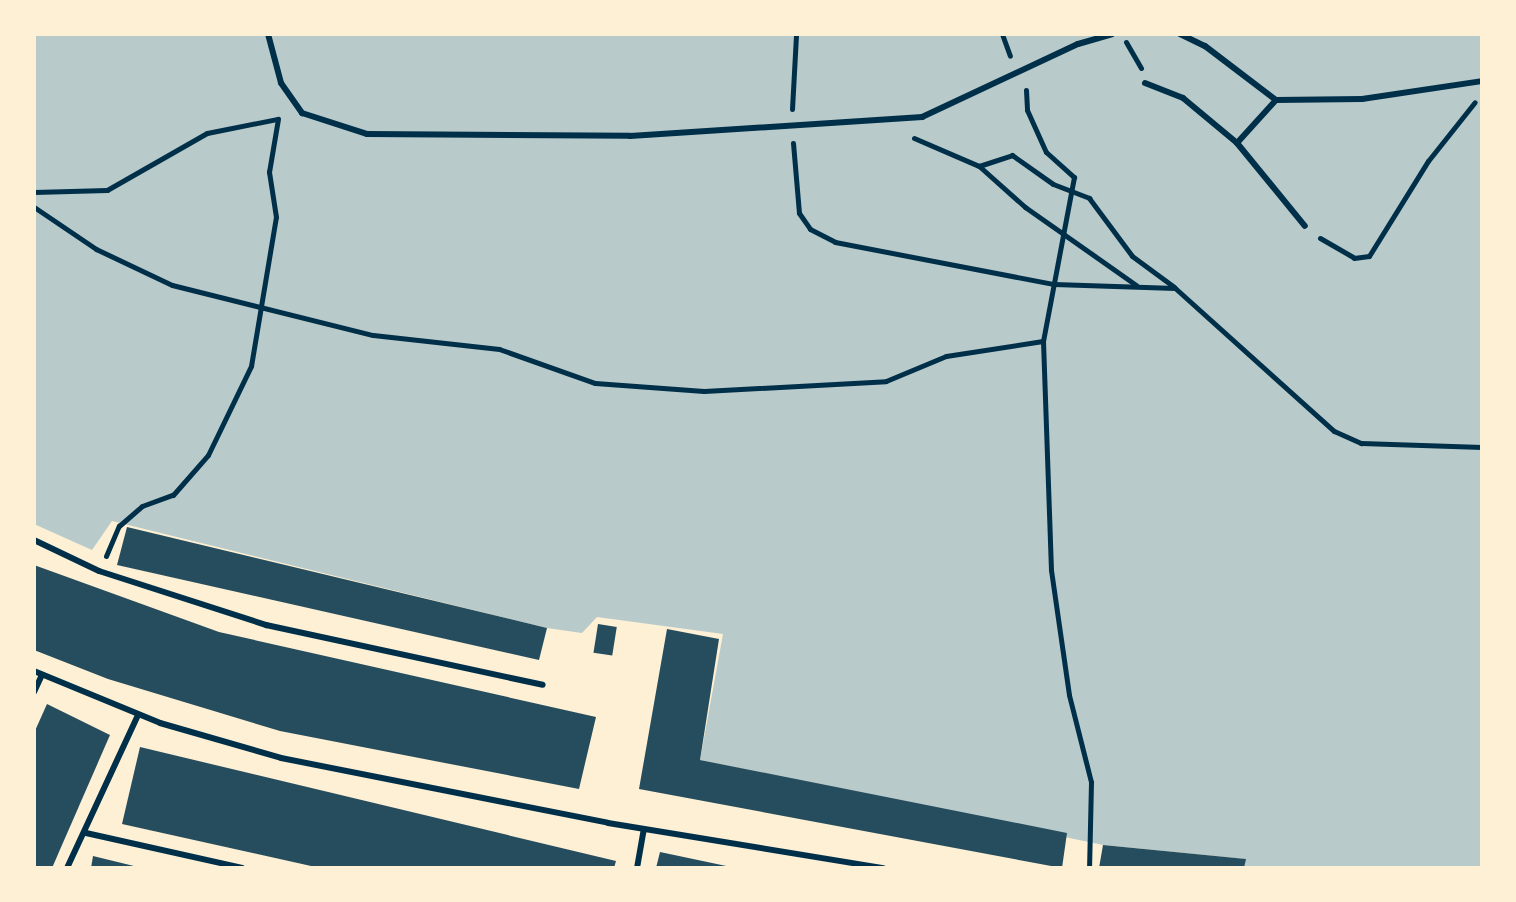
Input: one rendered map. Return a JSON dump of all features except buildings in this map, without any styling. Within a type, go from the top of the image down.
[{"type":"lane","points":[[268,34],[281,83],[302,113],[367,134],[630,136],[922,117],[1015,72],[1112,34]]},
{"type":"lane","points":[[1180,34],[1205,46],[1276,100],[1362,99],[1482,81]]},
{"type":"lane","points":[[1145,83],[1183,98],[1237,143],[1305,226]]},
{"type":"lane","points":[[1237,143],[1276,100]]},
{"type":"lane","points":[[34,540],[99,571],[266,625],[543,685]]},
{"type":"lane","points":[[34,671],[138,715],[281,758],[644,830],[883,868]]},
{"type":"lane","points":[[34,692],[42,675]]},
{"type":"lane","points":[[67,868],[86,833],[138,715]]},
{"type":"lane","points":[[637,868],[644,830]]},
{"type":"lane","points":[[86,833],[242,868]]},
{"type":"path","points":[[796,34],[792,127],[799,213],[810,229],[835,242],[1054,284],[1175,288]]},
{"type":"path","points":[[1002,34],[1015,72],[1026,87],[1027,110],[1046,152],[1074,177],[1043,341],[1051,570],[1069,695],[1091,782],[1089,868]]},
{"type":"path","points":[[1112,34],[1128,43],[1145,83]]},
{"type":"path","points":[[1305,226],[1336,250],[1354,258],[1369,256],[1428,161],[1482,96]]},
{"type":"path","points":[[34,192],[107,190],[207,133],[302,113]]},
{"type":"path","points":[[99,571],[119,526],[142,506],[173,495],[208,455],[251,366],[276,217],[269,172],[278,119]]},
{"type":"path","points":[[892,119],[921,145],[945,148],[979,166],[1025,207],[1064,231],[1138,287]]},
{"type":"path","points":[[979,166],[1012,155],[1053,184],[1072,188],[1089,198],[1132,256],[1175,288],[1334,431],[1361,443],[1482,447]]},
{"type":"path","points":[[34,207],[96,249],[172,285],[373,335],[499,349],[595,383],[704,391],[886,381],[946,356],[1043,341]]},
{"type":"shaded area","points":[[34,34],[1482,34],[1482,868],[1244,868],[1245,859],[1103,845],[700,760],[723,634],[597,617],[582,633],[547,628],[112,521],[92,550],[34,524]]}]
